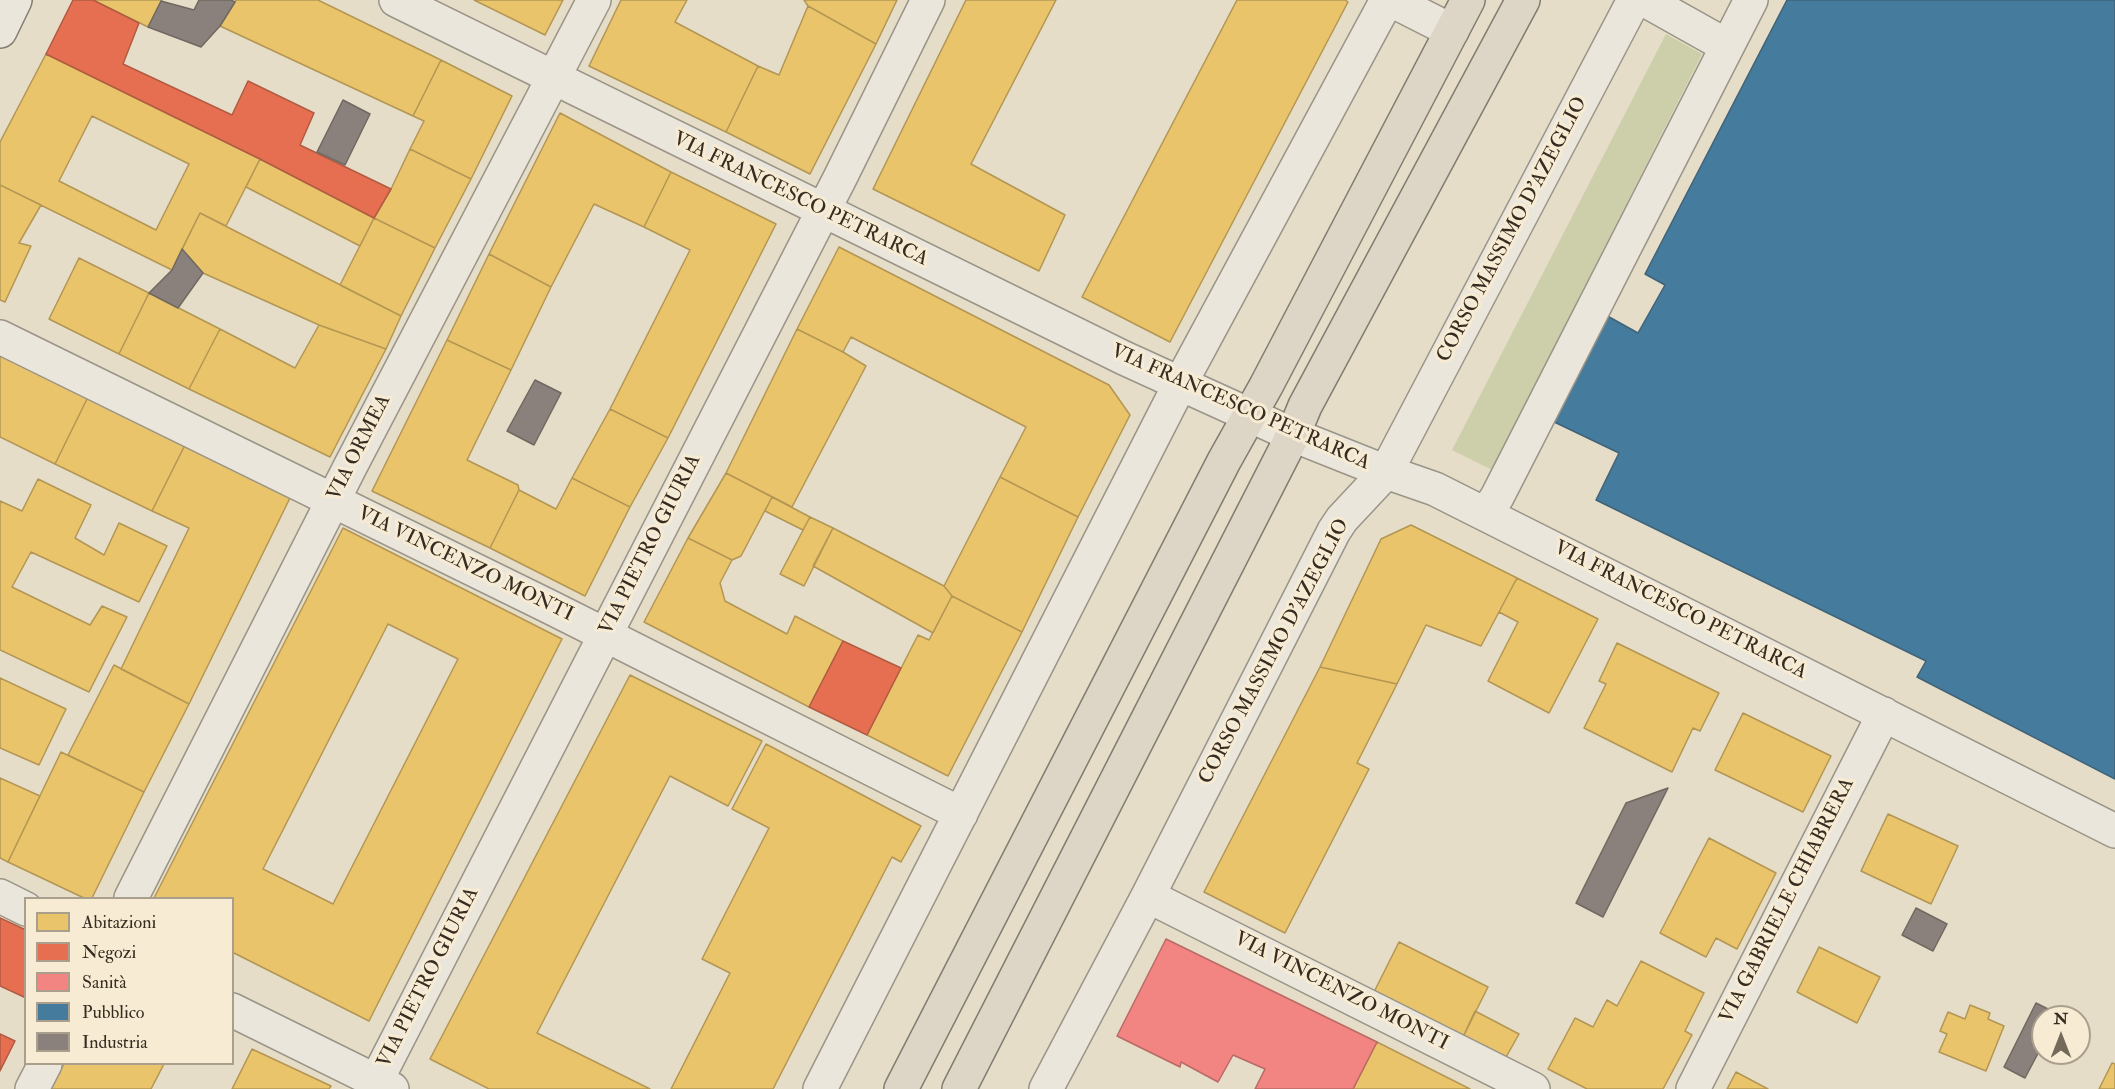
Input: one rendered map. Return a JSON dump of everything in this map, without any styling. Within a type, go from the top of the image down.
[{"type":"main road","points":[[901,1089],[1024,845],[1224,460],[1249,417],[1468,0]]},
{"type":"main road","points":[[959,1089],[1293,435],[1305,406],[1523,0]]},
{"type":"street","points":[[0,31],[15,0]]},
{"type":"street","name":"VIA FRANCESCO PETRARCA","points":[[396,0],[822,211],[1249,417],[1386,472],[1423,483],[2115,831]]},
{"type":"street","name":"VIA ORMEA","points":[[132,897],[333,500],[594,0]]},
{"type":"street","name":"VIA PIETRO GIURIA","points":[[380,1086],[605,635],[840,178],[928,0]]},
{"type":"street","points":[[820,1089],[1180,384],[1389,0],[1452,31]]},
{"type":"street","name":"CORSO MASSIMO D'AZEGLIO","points":[[1046,1089],[1148,896],[1334,531],[1342,519],[1386,472],[1634,0]]},
{"type":"street","points":[[1645,0],[1727,46]]},
{"type":"street","points":[[1486,514],[1497,497],[1750,0]]},
{"type":"street","name":"VIA VINCENZO MONTI","points":[[0,337],[605,635],[961,814]]},
{"type":"street","name":"VIA GABRIELE CHIABRERA","points":[[1693,1089],[1884,714]]},
{"type":"street","points":[[0,896],[24,908]]},
{"type":"street","name":"VIA VINCENZO MONTI","points":[[1148,896],[1533,1089]]},
{"type":"street","points":[[234,1011],[380,1086]]},
{"type":"street","points":[[32,1089],[44,1065]]},
{"type":"green space","points":[[1666,34],[1702,54],[1492,470],[1452,450]]},
{"type":"building: Abitazioni","points":[[93,0],[162,0],[148,27]]},
{"type":"building: Abitazioni","points":[[236,0],[318,0],[441,60],[413,116],[220,26]]},
{"type":"building: Abitazioni","points":[[474,0],[563,0],[545,35]]},
{"type":"building: Abitazioni","points":[[621,0],[687,0],[675,22],[758,66],[726,132],[589,66]]},
{"type":"building: Abitazioni","points":[[804,0],[897,0],[876,44],[808,6]]},
{"type":"building: Abitazioni","points":[[966,0],[1056,0],[971,164],[1065,215],[1039,271],[873,189]]},
{"type":"building: Abitazioni","points":[[1237,0],[1345,0],[1348,2],[1170,342],[1082,297]]},
{"type":"building: Abitazioni","points":[[808,6],[876,44],[810,174],[726,132],[758,66],[779,75]]},
{"type":"building: Abitazioni","points":[[46,54],[260,159],[226,226],[200,213],[172,270],[0,185],[0,142]],"holes":[[[92,116],[189,164],[156,230],[59,181]]]},
{"type":"building: Abitazioni","points":[[441,60],[512,96],[471,179],[410,149],[424,121],[413,116]]},
{"type":"building: Abitazioni","points":[[560,113],[671,172],[644,227],[594,204],[551,287],[489,254]]},
{"type":"building: Abitazioni","points":[[410,149],[471,179],[435,248],[374,218]]},
{"type":"building: Abitazioni","points":[[260,159],[374,218],[360,246],[246,187]]},
{"type":"building: Abitazioni","points":[[671,172],[776,224],[668,438],[610,409],[690,250],[644,227]]},
{"type":"building: Abitazioni","points":[[0,185],[41,205],[19,243],[31,246],[5,302],[0,300]]},
{"type":"building: Abitazioni","points":[[200,213],[401,316],[386,349],[319,325],[203,273],[182,249]]},
{"type":"building: Abitazioni","points":[[374,218],[435,248],[401,316],[340,285]]},
{"type":"building: Abitazioni","points":[[839,247],[1109,385],[1130,415],[1078,517],[1000,477],[1026,427],[851,337],[843,352],[797,329]]},
{"type":"building: Abitazioni","points":[[489,254],[551,287],[511,370],[447,340]]},
{"type":"building: Abitazioni","points":[[79,258],[149,293],[119,354],[49,319]]},
{"type":"building: Abitazioni","points":[[149,293],[220,329],[189,389],[119,354]]},
{"type":"building: Abitazioni","points":[[319,325],[386,349],[330,457],[189,389],[220,329],[295,368]]},
{"type":"building: Abitazioni","points":[[797,329],[866,366],[792,507],[726,473]]},
{"type":"building: Abitazioni","points":[[447,340],[511,370],[467,460],[518,485],[519,490],[490,548],[372,491]]},
{"type":"building: Abitazioni","points":[[0,354],[88,397],[55,464],[0,437]]},
{"type":"building: Abitazioni","points":[[88,397],[185,445],[152,511],[55,464]]},
{"type":"building: Abitazioni","points":[[610,409],[668,438],[630,507],[572,478]]},
{"type":"building: Abitazioni","points":[[185,445],[291,496],[189,704],[121,669],[189,528],[152,511]]},
{"type":"building: Abitazioni","points":[[726,473],[772,497],[741,556],[732,560],[688,538]]},
{"type":"building: Abitazioni","points":[[1000,477],[1078,517],[1022,632],[952,596],[944,586]]},
{"type":"building: Abitazioni","points":[[572,478],[630,507],[585,596],[490,548],[519,490],[556,509]]},
{"type":"building: Abitazioni","points":[[38,479],[91,505],[75,538],[104,555],[119,523],[167,546],[139,602],[31,552],[12,587],[90,625],[102,606],[127,617],[89,692],[0,650],[0,501],[22,511]]},
{"type":"building: Abitazioni","points":[[772,497],[810,517],[803,530],[765,511]]},
{"type":"building: Abitazioni","points":[[810,517],[833,528],[804,586],[780,574]]},
{"type":"building: Abitazioni","points":[[1411,525],[1517,578],[1481,646],[1426,625],[1397,684],[1320,667],[1381,539]]},
{"type":"building: Abitazioni","points":[[343,528],[562,639],[369,1021],[234,953],[234,897],[155,897]],"holes":[[[388,624],[458,659],[333,904],[263,869]]]},
{"type":"building: Abitazioni","points":[[833,528],[944,586],[952,596],[933,633],[813,566]]},
{"type":"building: Abitazioni","points":[[688,538],[732,560],[720,583],[725,601],[787,634],[795,616],[843,641],[809,707],[644,622]]},
{"type":"building: Abitazioni","points":[[1517,578],[1598,619],[1549,713],[1488,681],[1518,622],[1499,612]]},
{"type":"building: Abitazioni","points":[[952,596],[1022,632],[948,776],[867,735],[918,635],[929,640]]},
{"type":"building: Abitazioni","points":[[1617,643],[1719,693],[1700,731],[1693,728],[1672,772],[1584,728],[1606,684],[1599,681]]},
{"type":"building: Abitazioni","points":[[114,665],[189,704],[144,792],[68,755]]},
{"type":"building: Abitazioni","points":[[1320,667],[1397,684],[1357,763],[1369,769],[1285,933],[1204,892]]},
{"type":"building: Abitazioni","points":[[630,675],[762,741],[728,806],[670,776],[537,1033],[650,1089],[489,1089],[430,1059]]},
{"type":"building: Abitazioni","points":[[0,678],[66,709],[39,765],[0,748]]},
{"type":"building: Abitazioni","points":[[1743,713],[1831,756],[1803,812],[1715,770]]},
{"type":"building: Abitazioni","points":[[766,744],[921,826],[901,862],[892,857],[773,1089],[671,1089],[730,973],[702,959],[769,828],[732,809]]},
{"type":"building: Abitazioni","points":[[61,752],[144,792],[92,897],[82,897],[8,862]]},
{"type":"building: Abitazioni","points":[[0,778],[40,796],[8,862],[0,858]]},
{"type":"building: Abitazioni","points":[[1888,814],[1958,846],[1931,904],[1861,871]]},
{"type":"building: Abitazioni","points":[[1709,838],[1776,873],[1737,949],[1716,938],[1706,957],[1660,933]]},
{"type":"building: Abitazioni","points":[[1399,942],[1488,987],[1462,1039],[1373,994]]},
{"type":"building: Abitazioni","points":[[1819,947],[1880,977],[1857,1023],[1797,992]]},
{"type":"building: Abitazioni","points":[[1641,961],[1704,993],[1685,1031],[1692,1035],[1663,1089],[1587,1089],[1548,1069],[1575,1018],[1593,1027],[1607,1000],[1617,1006]]},
{"type":"building: Abitazioni","points":[[1970,1005],[1990,1013],[1988,1019],[2004,1026],[1986,1071],[1939,1052],[1947,1034],[1940,1031],[1948,1012],[1965,1019]]},
{"type":"building: Abitazioni","points":[[1475,1011],[1519,1034],[1505,1059],[1462,1039]]},
{"type":"building: Abitazioni","points":[[1377,1042],[1470,1089],[1353,1089]]},
{"type":"building: Abitazioni","points":[[252,1049],[331,1086],[329,1089],[232,1089]]},
{"type":"building: Abitazioni","points":[[2112,1063],[2115,1064],[2115,1089],[2099,1089]]},
{"type":"building: Abitazioni","points":[[63,1065],[163,1065],[151,1089],[50,1089]]},
{"type":"building: Abitazioni","points":[[1736,1072],[1768,1089],[1727,1089]]},
{"type":"building: Negozi","points":[[73,0],[93,0],[139,23],[123,64],[232,115],[248,81],[314,113],[300,145],[391,189],[374,218],[46,54]]},
{"type":"building: Negozi","points":[[843,641],[901,668],[867,735],[809,707]]},
{"type":"building: Negozi","points":[[0,918],[24,929],[24,997],[0,986]]},
{"type":"building: Negozi","points":[[0,1034],[15,1041],[0,1071]]},
{"type":"building: Sanità","points":[[1166,939],[1377,1042],[1353,1089],[1255,1089],[1265,1069],[1233,1055],[1218,1082],[1181,1062],[1180,1067],[1117,1036]]},
{"type":"building: Pubblico","points":[[1787,0],[2115,0],[2115,779],[1917,677],[1926,661],[1596,500],[1619,453],[1548,419],[1602,313],[1638,333],[1665,285],[1645,274]]},
{"type":"building: Industria","points":[[199,0],[235,2],[220,26],[201,47],[148,27],[161,1],[194,10]]},
{"type":"building: Industria","points":[[343,100],[370,114],[345,165],[317,152]]},
{"type":"building: Industria","points":[[182,249],[203,273],[178,308],[149,293],[172,270]]},
{"type":"building: Industria","points":[[535,380],[561,393],[534,445],[507,431]]},
{"type":"building: Industria","points":[[1668,788],[1603,917],[1576,903],[1626,803]]},
{"type":"building: Industria","points":[[1916,908],[1947,924],[1933,951],[1902,935]]},
{"type":"building: Industria","points":[[2031,1013],[2032,1065],[2025,1078],[2004,1067]]}]
